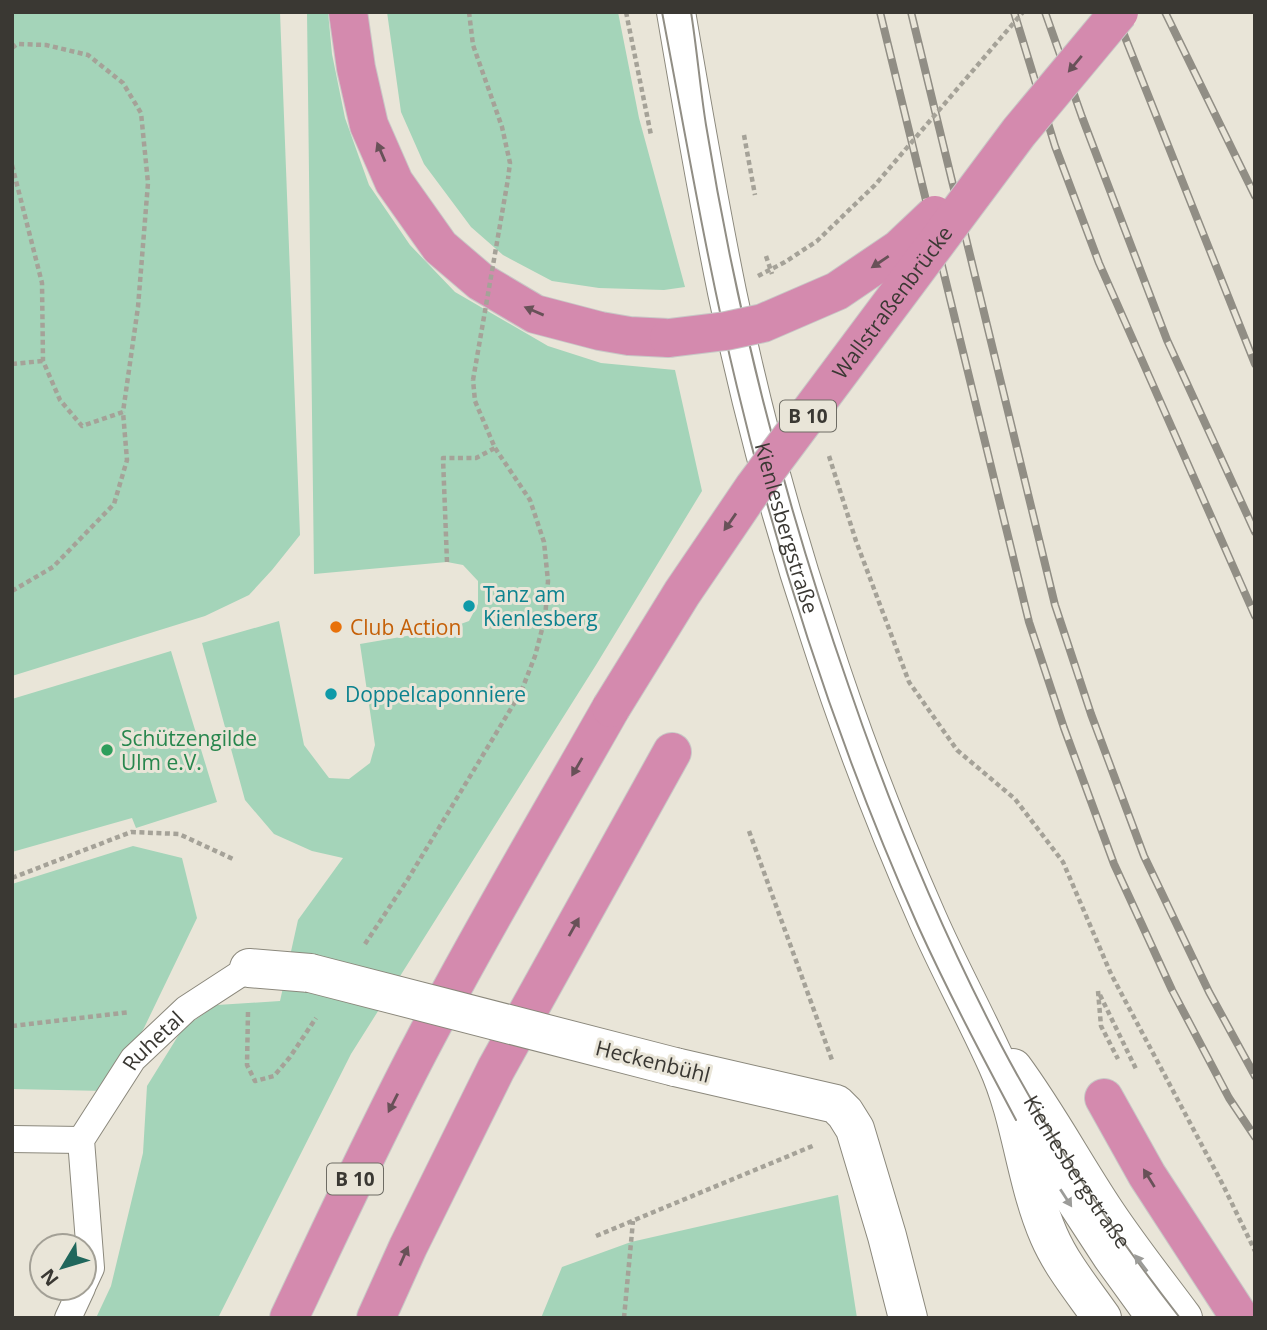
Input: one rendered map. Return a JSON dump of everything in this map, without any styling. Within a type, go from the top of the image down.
[{"type":"highway","points":[[348,12],[356,68],[369,125],[394,182],[440,247],[481,282],[535,314],[619,334],[669,338],[726,331],[763,323],[837,291],[899,249],[1019,132]]},
{"type":"highway","name":"Wallstraßenbrücke","points":[[289,1318],[344,1200],[469,957],[611,708],[682,593],[754,487],[1019,132],[1119,12]]},
{"type":"highway","points":[[376,1318],[496,1069],[672,752]]},
{"type":"highway","points":[[1104,1098],[1147,1175],[1240,1318]]},
{"type":"street","name":"Kienlesbergstraße","points":[[676,12],[728,296],[773,478],[814,621],[873,786],[928,921],[999,1068],[1050,1239],[1102,1318]]},
{"type":"street","name":"Heckenbühl","points":[[249,968],[310,973],[675,1068],[845,1116]]},
{"type":"street","name":"Kienlesbergstraße","points":[[977,1022],[1039,1106],[1133,1252],[1183,1318]]},
{"type":"street","points":[[845,1116],[887,1236],[908,1318]]},
{"type":"lane","name":"Ruhetal","points":[[80,1140],[133,1059],[186,1009],[249,968]]},
{"type":"lane","points":[[1016,1120],[1107,1260],[1149,1318]]},
{"type":"lane","points":[[12,1139],[80,1140],[88,1232]]},
{"type":"lane","points":[[68,1318],[75,1302]]},
{"type":"path","points":[[364,946],[408,879],[521,692],[535,656],[545,618],[548,581],[544,542],[530,500],[495,447],[475,401],[473,380],[510,163],[502,127],[473,45],[469,12]]},
{"type":"path","points":[[626,12],[653,144]]},
{"type":"path","points":[[756,277],[817,241],[875,185],[1023,12]]},
{"type":"path","points":[[12,48],[17,44],[46,44],[88,55],[123,83],[141,113],[148,183],[138,307],[122,412],[127,460],[114,504],[53,566],[12,592]]},
{"type":"path","points":[[743,133],[755,200]]},
{"type":"path","points":[[12,165],[42,283],[43,361],[60,400],[82,426],[122,412]]},
{"type":"path","points":[[765,254],[774,280]]},
{"type":"path","points":[[12,364],[43,361]]},
{"type":"path","points":[[447,562],[443,458],[476,457],[495,447]]},
{"type":"path","points":[[827,450],[856,541],[909,682],[957,750],[1015,799],[1063,862],[1111,974],[1255,1251]]},
{"type":"path","points":[[596,1236],[633,1221],[845,1116],[841,1085],[749,831]]},
{"type":"path","points":[[12,878],[131,832],[178,834],[233,859]]},
{"type":"path","points":[[249,968],[247,1065],[255,1082],[274,1076],[320,1012]]},
{"type":"path","points":[[1120,1062],[1101,1026],[1098,991],[1137,1070]]},
{"type":"path","points":[[12,1026],[132,1012],[173,1021]]},
{"type":"path","points":[[624,1318],[633,1221]]},
{"type":"green space","points":[[12,12],[280,12],[300,535],[249,595],[205,616],[12,676]]},
{"type":"green space","points":[[307,12],[328,12],[332,54],[345,118],[369,185],[410,245],[455,292],[548,346],[601,363],[675,370],[702,491],[596,665],[351,1054],[218,1318],[96,1318],[111,1286],[143,1153],[147,1086],[183,1028],[217,1005],[280,1001],[298,920],[343,858],[312,851],[274,834],[245,800],[202,643],[279,621],[304,745],[329,778],[349,779],[370,763],[375,745],[360,644],[447,629],[469,621],[478,604],[478,581],[463,565],[447,562],[314,574]]},
{"type":"green space","points":[[387,12],[618,12],[639,118],[685,287],[664,290],[599,288],[552,281],[503,255],[471,227],[424,164],[401,112]]},
{"type":"green space","name":"Schützengilde Ulm e.V.","points":[[171,651],[217,802],[136,828],[132,818],[12,852],[12,699]]},
{"type":"green space","points":[[133,846],[182,858],[197,918],[144,1028],[105,1091],[12,1089],[12,884]]},
{"type":"green space","points":[[838,1195],[857,1318],[541,1318],[562,1267],[631,1242]]},
{"type":"tram line","points":[[662,12],[726,340],[754,456],[793,593],[838,728],[890,861],[941,975],[1016,1120]]},
{"type":"tram line","points":[[691,12],[718,196],[765,409],[804,549],[882,779],[918,869],[1001,1045],[1084,1186],[1180,1318]]},
{"type":"railway","points":[[880,12],[1029,622],[1064,728],[1114,864],[1172,990],[1229,1098],[1255,1137]]},
{"type":"railway","points":[[911,12],[1055,605],[1091,714],[1144,856],[1209,992],[1255,1076]]},
{"type":"railway","points":[[1014,12],[1055,146],[1099,263],[1255,616]]},
{"type":"railway","points":[[1045,12],[1167,340],[1255,532]]},
{"type":"railway","points":[[1115,12],[1255,364]]},
{"type":"railway","points":[[1165,12],[1255,196]]},
{"type":"place","name":"Tanz am Kienlesberg","points":[[469,606]]},
{"type":"place","name":"Club Action","points":[[336,627]]},
{"type":"place","name":"Doppelcaponniere","points":[[331,694]]},
{"type":"place","name":"Schützengilde Ulm e.V.","points":[[107,750]]}]
